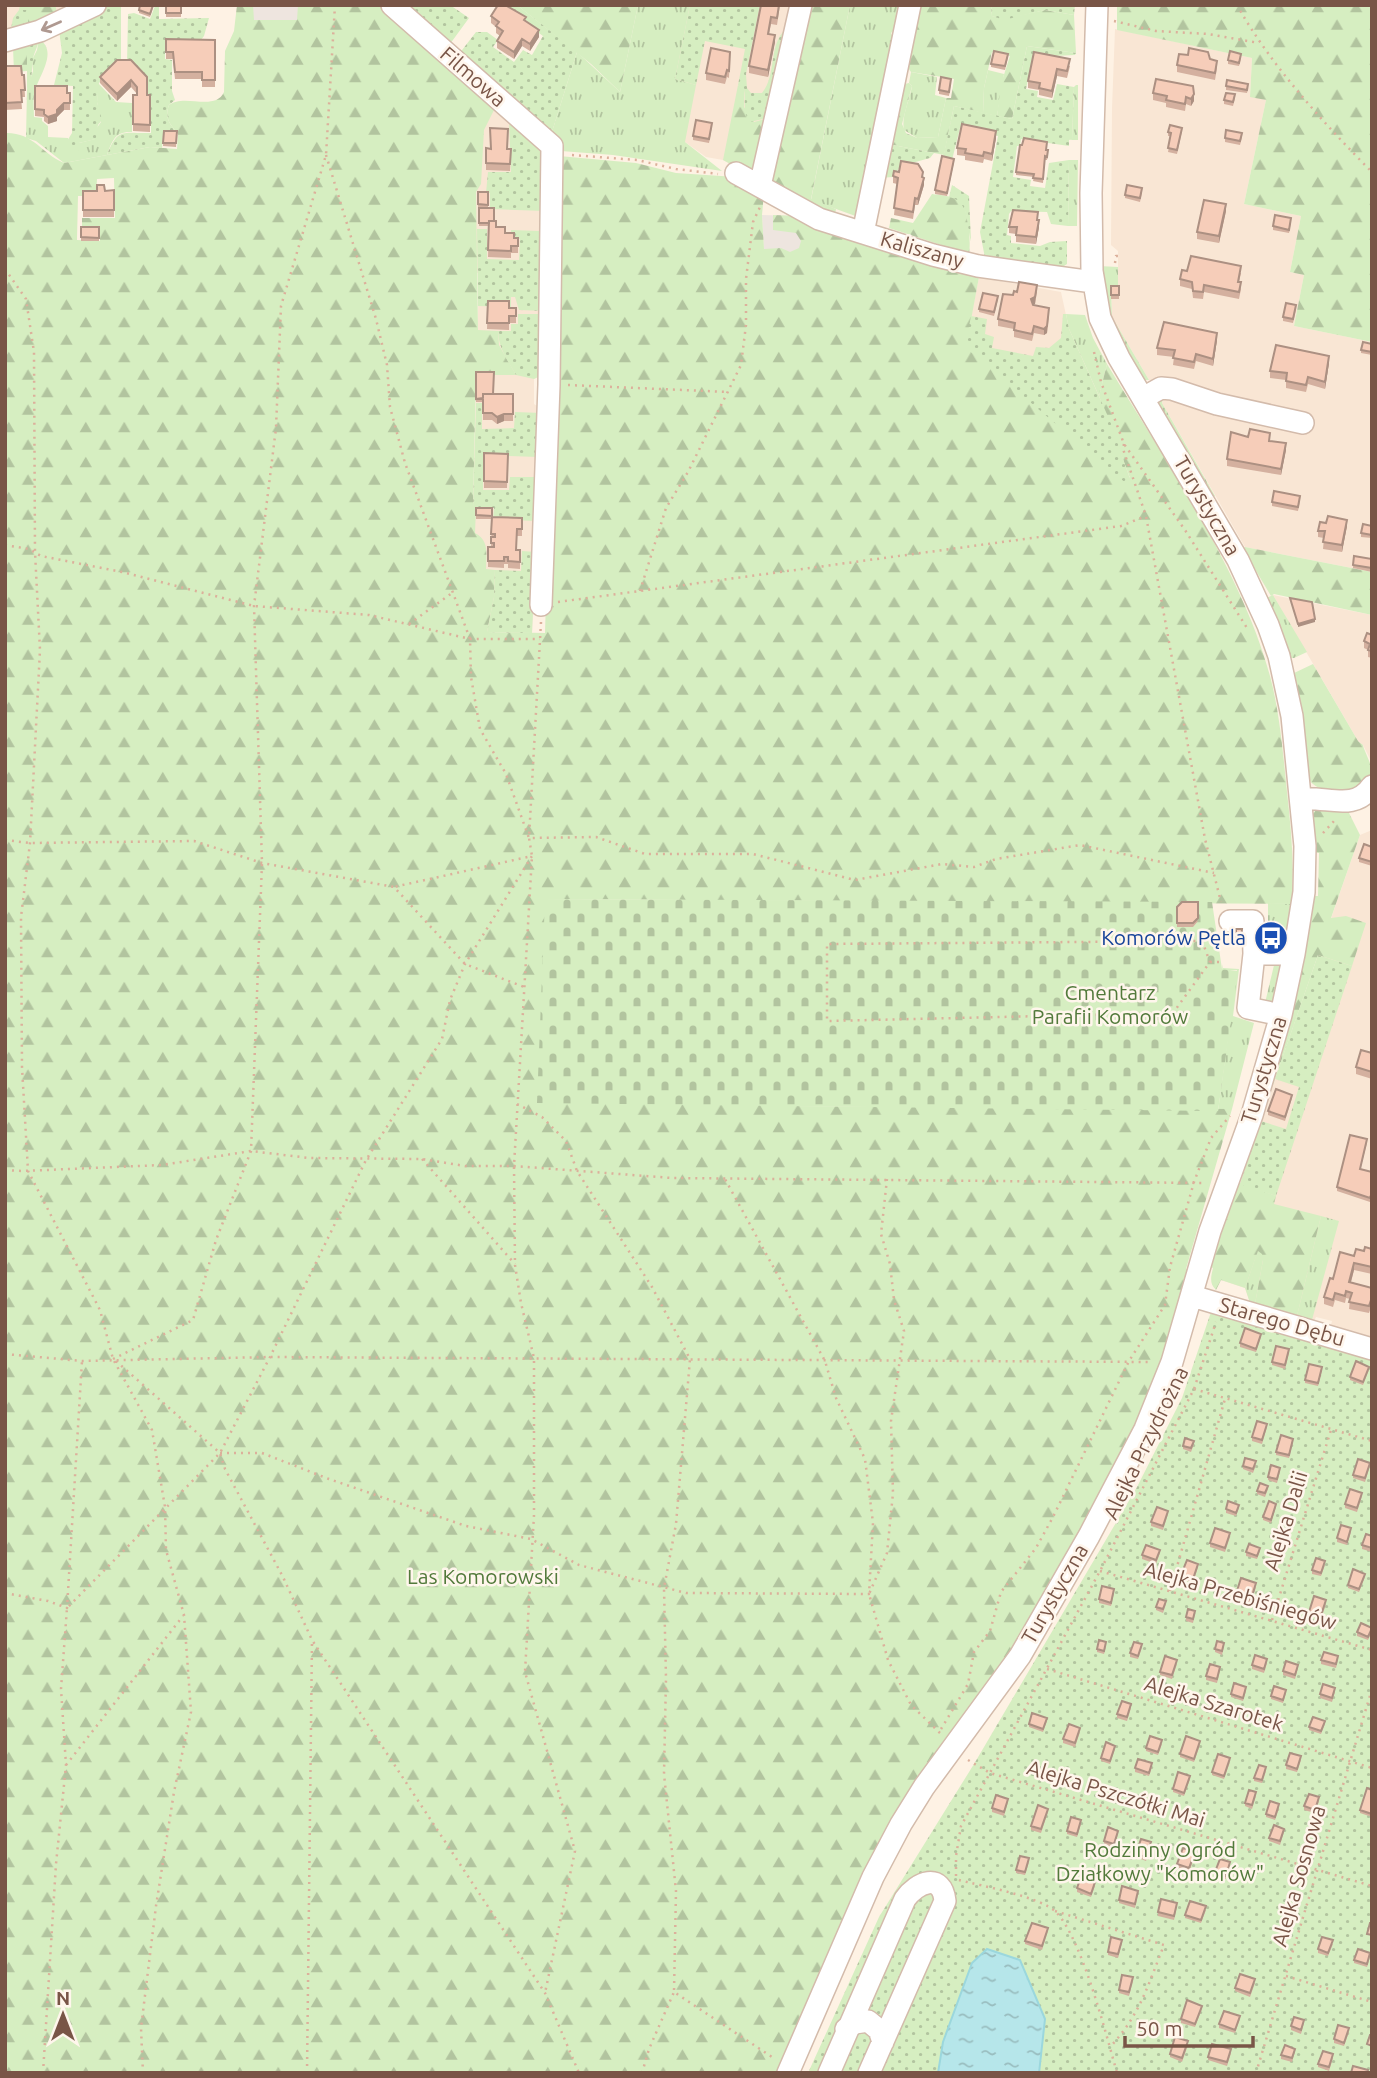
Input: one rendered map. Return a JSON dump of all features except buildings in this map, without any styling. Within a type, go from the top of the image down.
[{"type":"street","points":[[5,41],[40,31],[95,5]]},
{"type":"street","name":"Filmowa","points":[[392,5],[549,143],[552,150]]},
{"type":"street","points":[[764,189],[801,5]]},
{"type":"street","points":[[863,233],[910,5]]},
{"type":"street","name":"Turystyczna","points":[[789,2070],[877,1869],[924,1787],[947,1740],[1020,1656],[1089,1536],[1145,1429],[1172,1362],[1210,1231],[1252,1115],[1281,1015],[1294,954],[1305,880],[1301,799],[1289,701],[1279,656],[1238,559],[1108,339],[1097,307],[1093,282],[1091,206],[1097,11]]},
{"type":"street","points":[[541,605],[549,385],[552,150]]},
{"type":"street","name":"Kaliszany","points":[[737,173],[819,219],[933,255],[978,266],[1093,282]]},
{"type":"street","points":[[1143,398],[1161,388],[1172,389],[1217,404],[1303,423]]},
{"type":"street","points":[[1301,799],[1359,796]]},
{"type":"street","points":[[1225,911],[1254,921],[1254,954],[1248,1008],[1281,1015]]},
{"type":"street","points":[[1254,954],[1294,954]]},
{"type":"street","name":"Starego Dębu","points":[[1192,1296],[1372,1349]]},
{"type":"street","points":[[829,2073],[905,1899],[918,1884],[936,1884],[941,1888],[945,1901],[869,2073]]},
{"type":"street","points":[[846,2029],[855,2023],[868,2021],[879,2030],[883,2042]]},
{"type":"path","points":[[113,1359],[193,1320],[216,1240],[251,1150],[262,863],[254,606],[276,428],[281,306],[326,155],[335,5]]},
{"type":"path","points":[[1237,5],[1261,44],[1332,132],[1372,172]]},
{"type":"path","points":[[1097,11],[1156,31],[1208,34],[1261,44]]},
{"type":"path","points":[[552,150],[560,154],[637,160],[729,175],[737,173]]},
{"type":"path","points":[[326,155],[376,319],[387,365],[390,407],[405,463],[470,639],[471,677],[480,729],[506,774],[529,838],[532,856],[514,1166],[515,1265],[534,1358],[534,1514],[525,1672],[575,1851],[545,1993]]},
{"type":"path","points":[[640,593],[666,508],[688,472],[741,365],[746,325],[746,279],[753,222],[764,189]]},
{"type":"path","points":[[1115,263],[1118,256]]},
{"type":"path","points":[[5,269],[26,299],[34,352],[34,552],[40,650],[30,843],[21,917],[22,1067],[28,1171],[100,1310],[113,1359],[152,1430],[165,1507],[166,1550],[184,1615],[191,1712],[174,1792],[156,1906],[141,2028],[144,2073]]},
{"type":"path","points":[[1093,346],[1101,382],[1124,444],[1185,530],[1252,637]]},
{"type":"path","points":[[549,385],[729,392]]},
{"type":"path","points":[[1124,444],[1123,449],[1146,516],[1205,839],[1225,911]]},
{"type":"path","points":[[529,838],[541,605],[1121,526],[1146,516]]},
{"type":"path","points":[[5,545],[254,606],[369,615],[470,639],[540,639]]},
{"type":"path","points":[[409,624],[452,593]]},
{"type":"path","points":[[1322,835],[1359,796]]},
{"type":"path","points":[[529,838],[596,837],[645,854],[753,855],[855,880],[942,864],[974,867],[996,859],[1080,845],[1214,873]]},
{"type":"path","points":[[5,840],[30,843],[194,841],[262,863],[394,887],[532,856]]},
{"type":"path","points":[[67,1608],[220,1453],[366,1160],[442,1039],[450,1000],[465,964],[532,856]]},
{"type":"path","points":[[394,887],[465,964],[524,988]]},
{"type":"path","points":[[1202,941],[1210,962],[1173,1013],[827,1021],[827,944],[1202,941]]},
{"type":"path","points":[[1210,962],[1220,962]]},
{"type":"path","points":[[517,1104],[542,1117],[566,1141],[578,1171],[652,1287],[690,1359],[676,1524],[664,1588],[664,1774],[676,1891],[674,1992],[649,2049],[642,2073]]},
{"type":"path","points":[[725,1179],[825,1361],[836,1398],[865,1459],[873,1523],[869,1594],[888,1660],[911,1705],[947,1740],[968,1684],[974,1651],[990,1631],[1001,1592],[1036,1548],[1129,1361],[1165,1305],[1170,1267],[1194,1182],[1211,1138],[1233,1114]]},
{"type":"path","points":[[5,1170],[162,1165],[251,1150],[309,1158],[422,1159],[465,1166],[514,1166],[672,1178],[1210,1184]]},
{"type":"path","points":[[422,1159],[515,1265]]},
{"type":"path","points":[[869,1594],[887,1553],[893,1493],[891,1420],[904,1331],[894,1300],[890,1264],[881,1234],[887,1179]]},
{"type":"path","name":"Alejka Przydrożna","points":[[1055,1911],[1023,1896],[956,1879],[956,1856],[961,1826],[1100,1571],[1194,1389],[1217,1319]]},
{"type":"path","points":[[5,1354],[82,1361],[270,1357],[1172,1362]]},
{"type":"path","points":[[113,1359],[220,1453],[225,1469],[283,1577],[312,1640],[545,1993],[579,2073]]},
{"type":"path","points":[[43,2073],[56,1864],[66,1765],[61,1689],[82,1361]]},
{"type":"path","points":[[1194,1389],[1372,1441]]},
{"type":"path","points":[[1170,1591],[1225,1399]]},
{"type":"path","name":"Alejka Dalii","points":[[1272,1621],[1331,1430]]},
{"type":"path","points":[[220,1453],[262,1452],[329,1479],[466,1525],[531,1539],[579,1565],[686,1593],[869,1594]]},
{"type":"path","name":"Alejka Przebiśniegów","points":[[1100,1571],[1372,1650]]},
{"type":"path","points":[[5,1593],[48,1601],[67,1608]]},
{"type":"path","points":[[66,1765],[184,1615]]},
{"type":"path","points":[[307,2073],[312,1640]]},
{"type":"path","name":"Alejka Szarotek","points":[[1047,1669],[1372,1768]]},
{"type":"path","name":"Alejka Sosnowa","points":[[1256,2073],[1372,1689]]},
{"type":"path","name":"Alejka Pszczółki Mai","points":[[974,1765],[990,1773],[1372,1886]]},
{"type":"path","points":[[1055,1911],[1164,1945],[1139,2009],[1110,2047]]},
{"type":"path","points":[[1055,1911],[1071,1938],[1089,1981],[1117,2073]]},
{"type":"path","points":[[1286,1976],[1372,2003]]},
{"type":"path","points":[[674,1992],[789,2070]]},
{"type":"shaded area","points":[[5,5],[81,5],[5,35]]},
{"type":"shaded area","points":[[253,5],[298,5],[298,20],[253,20]]},
{"type":"shaded area","points":[[638,5],[794,5],[758,179],[723,160],[706,157],[685,142]]},
{"type":"shaded area","points":[[1115,29],[1252,58],[1250,96],[1266,100],[1244,204],[1301,216],[1290,272],[1304,275],[1294,326],[1372,342],[1372,572],[1245,547],[1162,403],[1165,395],[1158,381],[1149,380],[1112,317],[1111,289],[1118,289],[1118,251],[1111,245]]},
{"type":"shaded area","points":[[478,94],[547,151],[540,231],[545,233],[542,375],[534,379],[534,404],[542,409],[532,633],[474,632],[473,508],[479,273],[476,273]]},
{"type":"shaded area","points":[[762,215],[799,216],[816,263],[765,272]]},
{"type":"shaded area","points":[[979,277],[1061,292],[1069,329],[1110,421],[1130,479],[965,347]]},
{"type":"shaded area","points":[[1273,595],[1372,615],[1372,763],[1363,745],[1358,741]]},
{"type":"shaded area","points":[[1372,830],[1372,1337],[1331,1325],[1332,1321],[1316,1317],[1314,1321],[1250,1303],[1245,1288],[1221,1280],[1244,1169],[1360,835]]},
{"type":"green space","points":[[20,5],[55,5],[58,15],[28,29],[28,10],[19,10]]},
{"type":"green space","points":[[111,5],[121,7],[121,65],[117,65],[99,83],[97,102],[102,120],[98,125],[96,139],[79,143],[79,154],[71,149],[67,141],[72,133],[73,86],[54,85],[62,53],[59,30]]},
{"type":"green space","points":[[153,5],[159,5],[159,19],[209,18],[204,36],[197,45],[165,45],[165,59],[172,60],[172,91],[175,100],[169,105],[168,117],[178,134],[163,134],[162,148],[150,147],[107,155],[115,139],[123,134],[151,133],[148,83],[127,64],[128,14],[134,13],[150,19],[155,6]]},
{"type":"green space","name":"Las Komorowski","points":[[237,5],[253,5],[254,20],[297,20],[298,5],[381,5],[495,108],[484,130],[481,184],[476,192],[478,330],[498,331],[499,345],[516,375],[476,375],[473,507],[476,508],[475,533],[485,544],[486,569],[495,570],[494,597],[487,632],[545,633],[559,156],[636,163],[676,173],[736,177],[764,193],[764,249],[781,248],[790,252],[799,248],[801,241],[796,233],[773,230],[773,215],[799,216],[979,277],[966,347],[1130,478],[1099,396],[1107,364],[1221,555],[1257,636],[1270,676],[1281,734],[1290,820],[1293,862],[1291,904],[545,899],[794,1106],[1232,1109],[1186,1269],[1191,1271],[1178,1324],[1139,1426],[1007,1666],[966,1719],[782,2073],[5,2073],[5,133],[30,139],[64,163],[150,147],[177,149],[178,134],[170,124],[169,105],[183,101],[207,102],[220,98],[224,92],[225,51],[234,31]],"holes":[[[114,178],[115,218],[82,218],[82,229],[100,230],[100,241],[77,240],[78,196],[96,196],[97,179]]]},
{"type":"green space","points":[[402,5],[450,5],[469,18],[450,44]]},
{"type":"green space","points":[[502,5],[517,5],[577,52],[551,135],[459,54],[476,32],[487,32],[498,40],[493,47],[514,62],[523,50],[532,55],[543,36],[529,26],[530,23]]},
{"type":"green space","points":[[517,5],[638,5],[620,92],[591,64]]},
{"type":"green space","points":[[638,5],[690,5],[675,79],[696,85],[685,142],[722,171],[613,155],[561,151],[551,135],[577,52],[620,92]]},
{"type":"green space","points":[[690,5],[760,5],[746,74],[747,88],[751,93],[762,93],[767,86],[774,51],[780,35],[786,29],[772,117],[750,122],[746,114],[744,90],[738,85],[745,49],[705,41],[696,85],[675,79]]},
{"type":"green space","points":[[812,5],[850,5],[811,199],[836,209],[834,219],[766,185]]},
{"type":"green space","points":[[850,5],[904,5],[900,24],[891,33],[896,44],[861,218],[811,200]]},
{"type":"green space","points":[[916,5],[991,5],[992,16],[1004,19],[1045,10],[1074,15],[1076,53],[1027,46],[1012,119],[997,116],[1001,84],[1010,56],[992,52],[984,88],[983,113],[954,106],[944,155],[888,144],[900,85],[909,83],[912,86],[902,124],[906,133],[917,138],[938,137],[946,98],[951,98],[954,79],[911,72],[905,64]]},
{"type":"green space","points":[[991,5],[1075,5],[1074,15],[1045,10],[1004,20],[992,16]]},
{"type":"green space","points":[[1117,5],[1372,5],[1372,342],[1294,326],[1304,275],[1290,272],[1301,216],[1244,204],[1266,100],[1250,97],[1252,58],[1117,30]]},
{"type":"green space","points":[[19,10],[28,10],[28,29],[10,34],[13,18]]},
{"type":"green space","points":[[39,39],[45,44],[47,58],[34,95],[34,117],[42,118],[48,126],[48,137],[68,138],[79,153],[79,143],[95,139],[96,129],[101,122],[97,102],[98,83],[116,102],[132,103],[132,132],[118,135],[107,155],[64,163],[36,141],[26,138],[27,89]]},
{"type":"green space","points":[[39,39],[33,58],[31,79],[27,89],[27,44]]},
{"type":"green space","points":[[27,44],[27,71],[14,72],[13,48]]},
{"type":"green space","points":[[1027,46],[1076,53],[1033,57],[1026,89],[1038,91],[1037,97],[1053,100],[1057,84],[1074,87],[1072,139],[1069,140],[1069,146],[1021,139],[1020,146],[1017,146],[1013,177],[1031,180],[1030,186],[1045,188],[1049,163],[1069,160],[1068,226],[1051,224],[1047,212],[1011,211],[1007,235],[1011,236],[1011,243],[1040,246],[1050,242],[1067,241],[1067,264],[1056,271],[985,258],[980,232],[998,136],[960,128],[952,160],[943,158],[954,106],[1012,119]]},
{"type":"green space","points":[[988,70],[1004,74],[997,116],[983,113]]},
{"type":"green space","points":[[911,72],[937,77],[935,95],[946,98],[938,137],[917,138],[904,130],[912,86],[909,83]]},
{"type":"green space","points":[[738,85],[744,89],[744,107],[754,122],[772,117],[758,179],[723,160]]},
{"type":"green space","points":[[1076,85],[1078,140],[1069,140],[1072,139]]},
{"type":"green space","points":[[509,120],[547,151],[545,211],[490,209],[490,193],[486,193],[488,172],[511,172]]},
{"type":"green space","points":[[888,144],[934,153],[930,158],[901,166],[892,177],[881,178]]},
{"type":"green space","points":[[1069,160],[1078,160],[1077,226],[1068,226]]},
{"type":"green space","points":[[952,185],[969,196],[971,241],[964,208],[956,199],[949,197]]},
{"type":"green space","points":[[932,194],[959,200],[962,204],[968,225],[969,254],[889,228],[891,218],[913,223]]},
{"type":"green space","points":[[477,229],[487,229],[487,259],[519,260],[520,239],[511,238],[511,230],[545,233],[545,311],[519,310],[515,297],[511,297],[511,307],[478,306]]},
{"type":"green space","points":[[1099,266],[1118,267],[1118,289],[1111,289],[1112,317],[1149,380],[1141,380],[1114,331]]},
{"type":"green space","points":[[518,314],[545,314],[542,375],[534,379],[516,375],[500,344],[498,331],[511,331],[511,324],[518,324]]},
{"type":"green space","points":[[1063,314],[1066,314],[1069,329],[1110,421],[1130,479],[1128,485],[965,347],[971,316],[987,319],[985,334],[994,337],[992,348],[1033,356],[1036,347],[1049,348],[1061,338]]},
{"type":"green space","points":[[1066,314],[1085,315],[1093,338],[1107,364],[1099,396],[1069,329]]},
{"type":"green space","points":[[1164,394],[1162,403],[1215,496],[1212,498],[1157,406]]},
{"type":"green space","points":[[476,403],[482,403],[482,429],[514,428],[515,412],[542,413],[538,457],[483,459],[483,490],[509,490],[510,477],[539,477],[535,521],[493,519],[494,508],[473,508]]},
{"type":"green space","points":[[1245,547],[1372,572],[1372,615],[1274,594],[1271,596],[1243,549]]},
{"type":"green space","points":[[522,551],[536,552],[532,633],[487,632],[494,597],[495,570],[521,571]]},
{"type":"green space","points":[[1273,595],[1307,652],[1294,658],[1287,658],[1264,599]]},
{"type":"green space","points":[[1313,664],[1358,741],[1363,745],[1370,763],[1370,778],[1362,790],[1327,790],[1309,780],[1292,674]]},
{"type":"green space","points":[[1320,806],[1347,809],[1360,835],[1331,918],[1346,916],[1366,923],[1352,966],[1318,955],[1263,1114],[1259,1113],[1311,896],[1318,896],[1319,853],[1312,852],[1312,814]]},
{"type":"green space","name":"Cmentarz Parafii Komorów","points":[[545,899],[1212,902],[1222,969],[1238,971],[1218,1111],[537,1103]]},
{"type":"green space","points":[[1268,903],[1291,904],[1286,931],[1280,936],[1266,935],[1265,938],[1260,937],[1261,928],[1268,927]]},
{"type":"green space","points":[[1318,955],[1352,966],[1276,1196],[1240,1184],[1261,1121],[1286,1129],[1299,1087],[1275,1079]]},
{"type":"green space","points":[[1275,961],[1279,961],[1283,966],[1275,1000],[1269,1004],[1265,1003]]},
{"type":"green space","points":[[1223,964],[1223,968],[1239,969],[1233,1016],[1254,1023],[1232,1109],[1218,1111],[1237,970],[1222,970]]},
{"type":"green space","points":[[1233,1180],[1276,1196],[1274,1204],[1321,1216],[1297,1316],[1255,1304],[1263,1260],[1258,1251],[1245,1288],[1221,1280],[1216,1290],[1212,1285],[1213,1268],[1208,1266]]},
{"type":"green space","points":[[1321,1216],[1339,1221],[1312,1320],[1297,1316]]},
{"type":"green space","points":[[1258,1250],[1263,1254],[1263,1260],[1255,1304],[1250,1303],[1245,1288]]},
{"type":"green space","name":"Rodzinny Ogród Działkowy \"Komorów\"","points":[[1211,1312],[1372,1359],[1372,2073],[808,2073],[879,1917],[974,1764],[1137,1487],[1182,1398]]},
{"type":"water","points":[[987,1949],[1020,1960],[1045,2019],[1039,2073],[938,2073],[943,2042],[972,1963]]},
{"type":"place","name":"Komorów Pętla","points":[[1271,938]]}]
